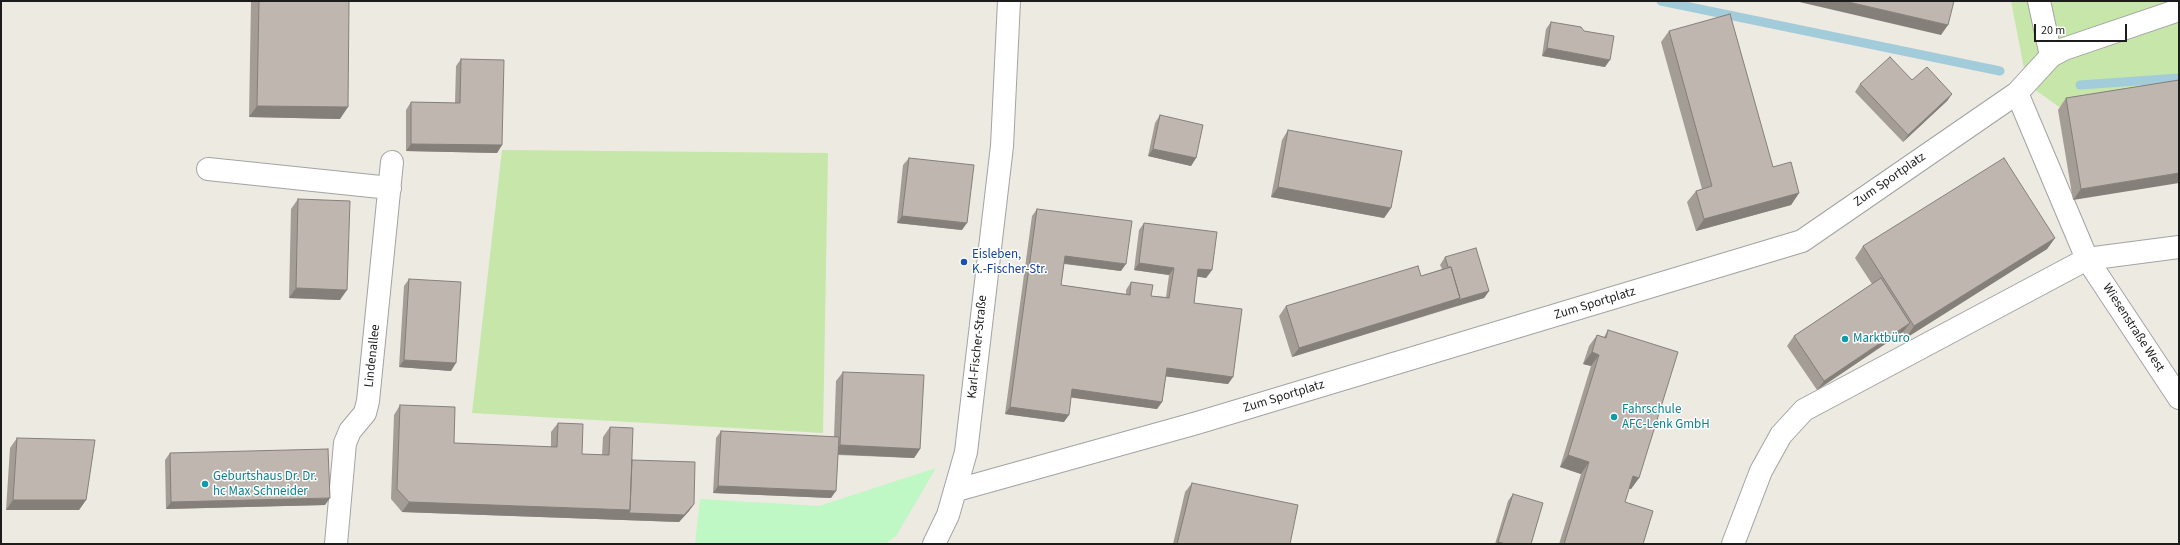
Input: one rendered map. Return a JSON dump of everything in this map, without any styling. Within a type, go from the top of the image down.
[{"type":"street","name":"Karl-Fischer-Straße","points":[[934,544],[948,515],[957,490],[966,452],[1002,146],[1009,1]]},
{"type":"street","points":[[2039,1],[2049,58]]},
{"type":"street","name":"Zum Sportplatz","points":[[957,490],[1197,423],[1802,241],[2017,93],[2049,58],[2064,49],[2179,10]]},
{"type":"street","name":"Wiesenstraße West","points":[[2017,93],[2087,259],[2179,398]]},
{"type":"street","name":"Lindenallee","points":[[336,544],[345,443],[350,431],[365,413],[368,401],[392,162]]},
{"type":"street","points":[[208,169],[390,188]]},
{"type":"street","points":[[1733,544],[1761,471],[1781,435],[1804,410],[2087,259],[2179,247]]},
{"type":"green space","points":[[2011,1],[2179,1],[2179,86],[2062,109],[2027,84]]},
{"type":"green space","points":[[502,150],[828,153],[823,433],[472,413]]},
{"type":"green space","points":[[936,468],[896,536],[885,544],[695,544],[700,499],[819,506]]},
{"type":"building","points":[[259,1],[349,1],[348,107],[257,106]]},
{"type":"building","points":[[1844,1],[1954,1],[1948,25]]},
{"type":"building","points":[[1730,14],[1773,167],[1791,162],[1799,193],[1704,219],[1696,191],[1712,186],[1669,31]]},
{"type":"building","points":[[1551,22],[1581,27],[1584,31],[1614,36],[1610,60],[1547,48]]},
{"type":"building","points":[[1890,57],[1912,80],[1927,67],[1952,94],[1908,135],[1860,84]]},
{"type":"building","points":[[461,59],[504,60],[502,145],[411,144],[411,102],[460,103]]},
{"type":"building","points":[[2179,80],[2179,173],[2081,189],[2066,98]]},
{"type":"building","points":[[1160,115],[1203,125],[1196,158],[1153,149]]},
{"type":"building","points":[[1288,130],[1402,151],[1391,208],[1278,187]]},
{"type":"building","points":[[909,158],[974,165],[967,223],[902,216]]},
{"type":"building","points":[[2004,158],[2055,238],[1914,326],[1863,246]]},
{"type":"building","points":[[298,199],[350,201],[347,290],[296,288]]},
{"type":"building","points":[[1037,209],[1132,221],[1126,264],[1065,256],[1061,285],[1130,295],[1131,282],[1153,285],[1151,296],[1169,298],[1174,268],[1139,263],[1144,223],[1217,232],[1212,270],[1198,269],[1194,303],[1242,309],[1233,377],[1167,368],[1162,402],[1072,389],[1069,415],[1010,407]]},
{"type":"building","points":[[1476,248],[1489,291],[1458,300],[1460,298],[1451,267],[1448,267],[1445,257]]},
{"type":"building","points":[[1418,266],[1421,276],[1451,267],[1460,298],[1299,348],[1286,306]]},
{"type":"building","name":"Marktbüro","points":[[1881,278],[1910,323],[1824,381],[1794,336]]},
{"type":"building","points":[[409,279],[461,282],[456,363],[404,360]]},
{"type":"building","name":"Fahrschule AFC-Lenk GmbH","points":[[1608,330],[1678,352],[1639,478],[1633,476],[1625,502],[1653,511],[1643,544],[1564,544],[1589,462],[1568,455],[1599,355],[1592,352],[1597,335],[1606,338]]},
{"type":"building","points":[[843,372],[924,375],[920,449],[840,445]]},
{"type":"building","points":[[400,405],[455,407],[454,443],[557,447],[558,423],[583,424],[582,454],[609,455],[610,427],[633,428],[630,510],[409,502],[397,489]]},
{"type":"building","points":[[721,431],[839,437],[836,491],[718,486]]},
{"type":"building","points":[[17,438],[95,440],[86,500],[13,500]]},
{"type":"building","points":[[328,449],[330,498],[171,502],[170,453]]},
{"type":"building","points":[[632,460],[695,462],[694,504],[684,515],[629,513]]},
{"type":"building","points":[[1192,483],[1298,505],[1290,544],[1177,544]]},
{"type":"building","points":[[1513,494],[1543,503],[1531,544],[1506,544],[1498,542]]},
{"type":"waterway","points":[[1661,1],[2000,71]]},
{"type":"waterway","points":[[2080,85],[2179,78]]},
{"type":"place","name":"Eisleben, K.-Fischer-Str.","points":[[964,262]]},
{"type":"place","name":"Marktbüro","points":[[1845,339]]},
{"type":"place","name":"Fahrschule AFC-Lenk GmbH","points":[[1614,417]]},
{"type":"place","name":"Geburtshaus Dr. Dr. hc Max Schneider","points":[[205,484]]}]
